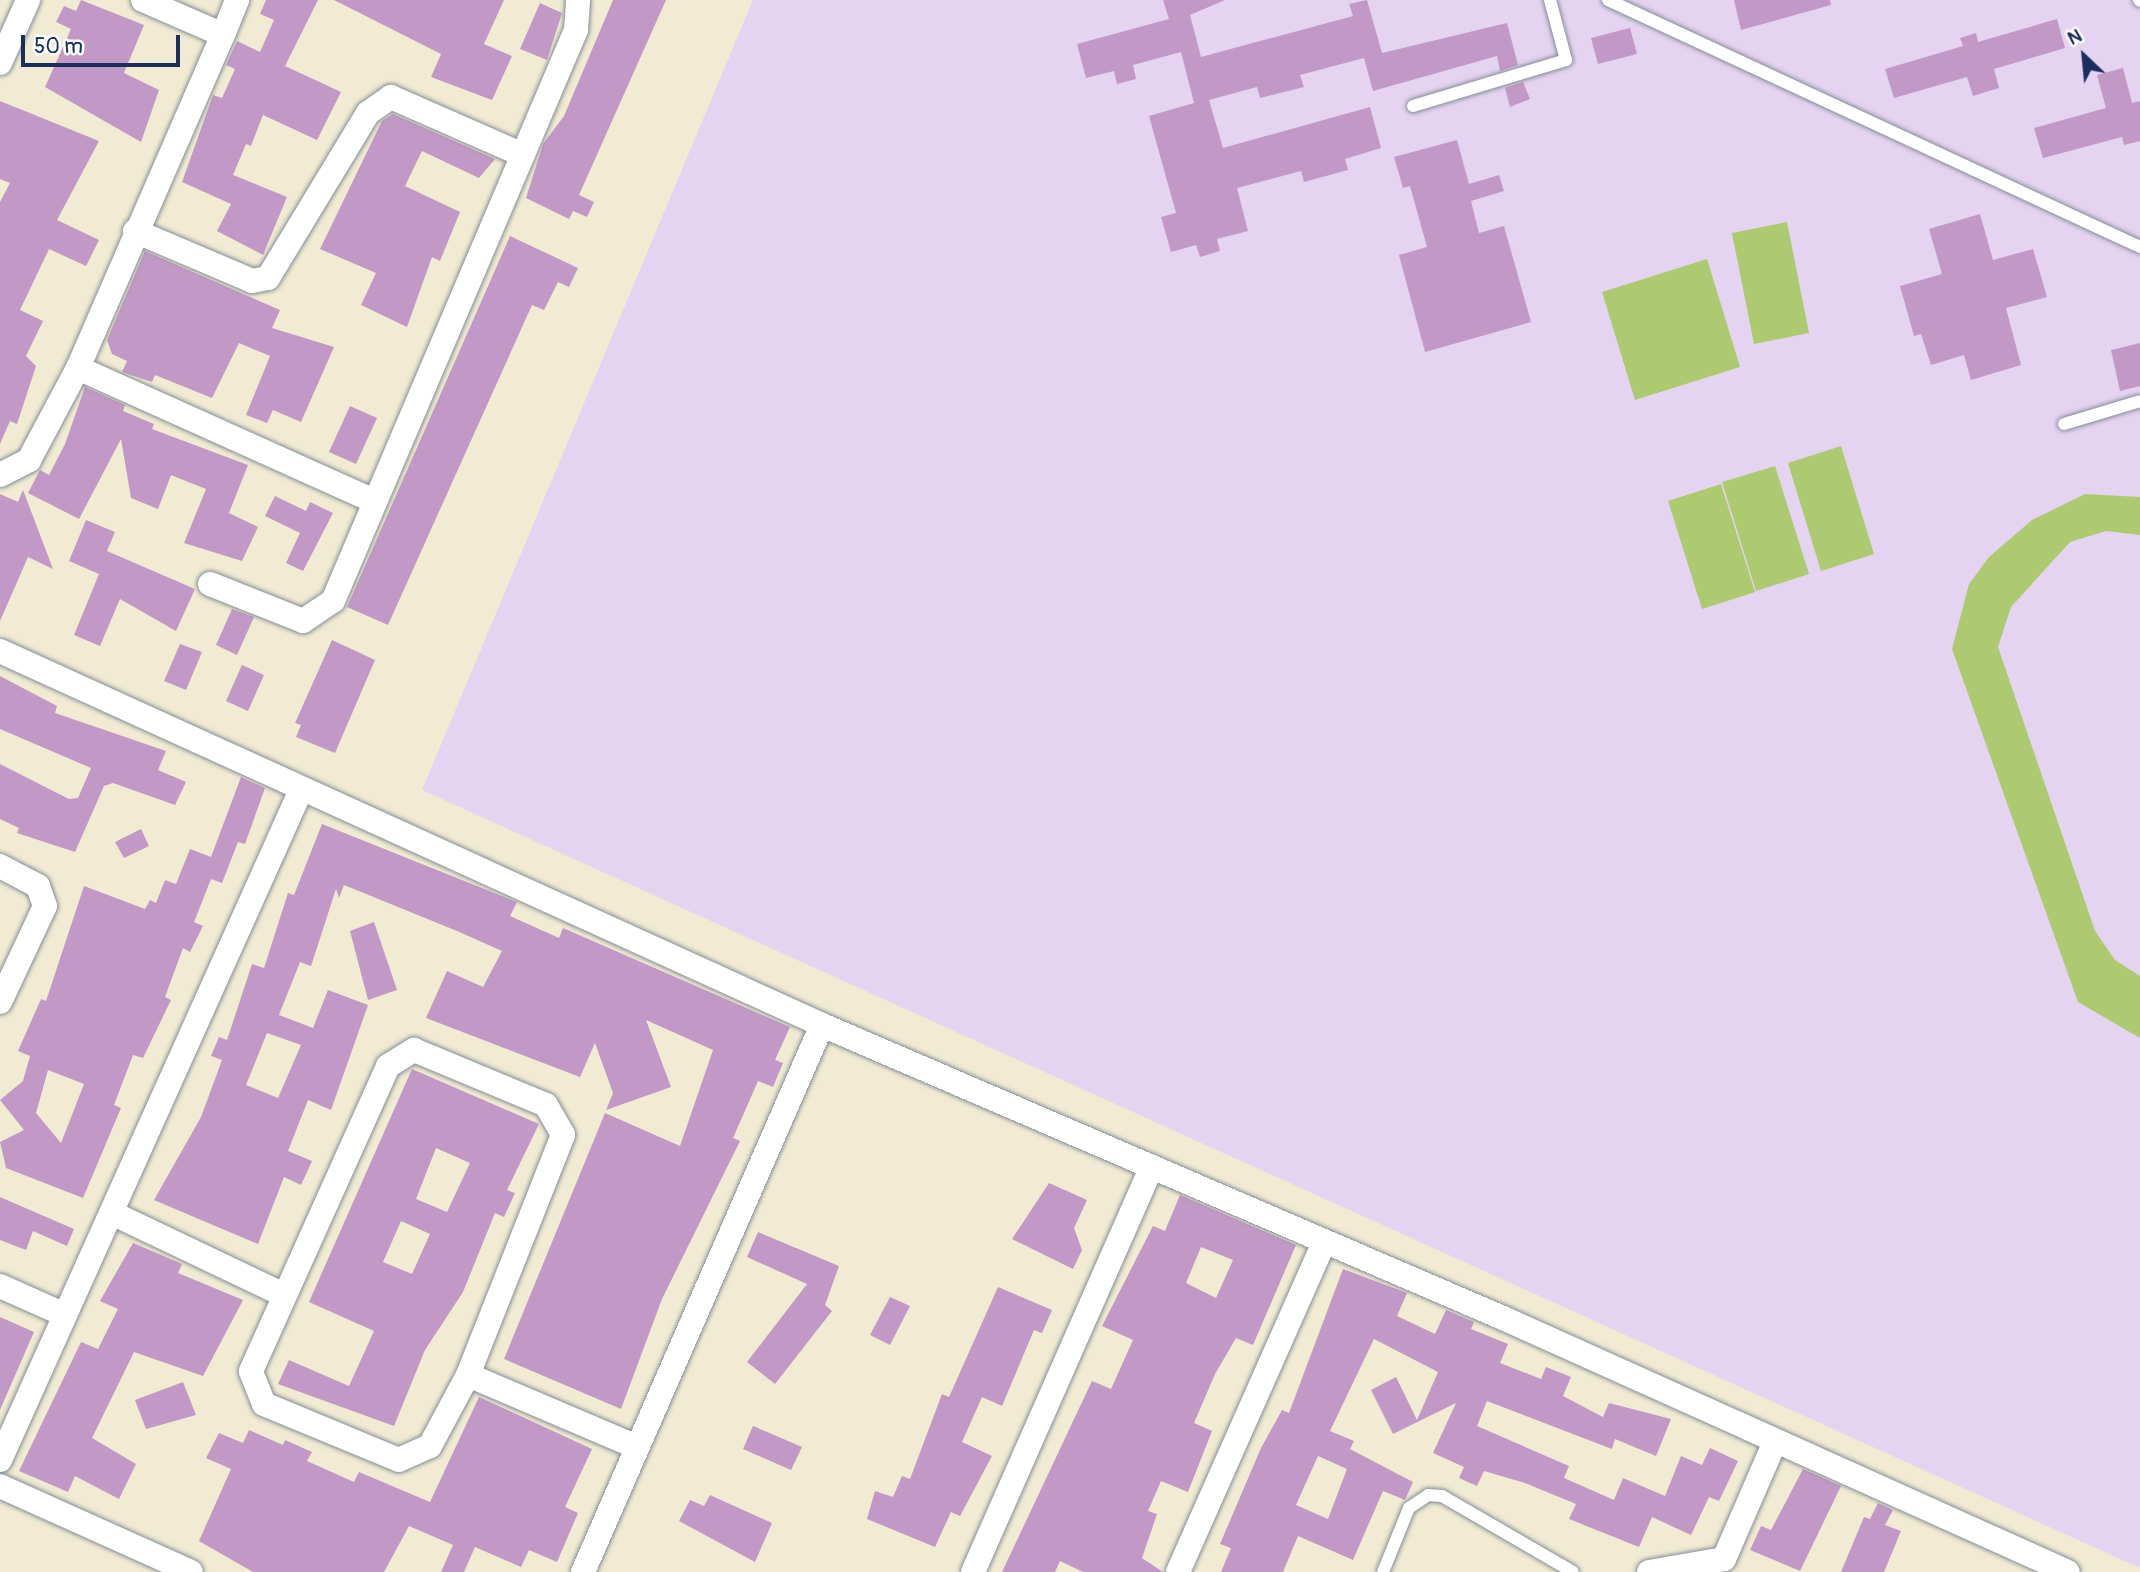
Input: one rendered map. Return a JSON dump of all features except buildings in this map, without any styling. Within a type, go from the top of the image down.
[{"type":"street","points":[[0,62],[28,0]]},
{"type":"street","points":[[143,0],[223,35]]},
{"type":"street","points":[[0,475],[30,460],[78,368],[135,230],[237,0]]},
{"type":"street","points":[[210,584],[312,621],[334,601],[372,500],[576,30],[578,0]]},
{"type":"street","points":[[135,230],[251,281],[268,278],[368,113],[391,97],[523,155]]},
{"type":"street","points":[[78,368],[372,500]]},
{"type":"street","points":[[0,651],[822,1025],[1152,1167],[1324,1245],[1503,1318],[1774,1444],[2068,1572]]},
{"type":"street","points":[[0,1460],[301,790]]},
{"type":"street","points":[[0,866],[38,886],[45,906],[0,1002]]},
{"type":"street","points":[[583,1572],[822,1025]]},
{"type":"street","points":[[401,1053],[430,1054],[546,1105],[563,1135],[468,1375],[430,1446],[411,1459],[264,1404],[251,1371],[388,1066],[401,1053]]},
{"type":"street","points":[[973,1572],[1152,1167]]},
{"type":"street","points":[[112,1213],[284,1295]]},
{"type":"street","points":[[1178,1572],[1324,1245]]},
{"type":"street","points":[[0,1286],[65,1315]]},
{"type":"street","points":[[468,1375],[637,1447]]},
{"type":"street","points":[[1649,1572],[1724,1559],[1774,1444]]},
{"type":"street","points":[[0,1486],[191,1572]]},
{"type":"lane","points":[[1413,106],[1566,60],[1550,0]]},
{"type":"lane","points":[[1608,0],[2140,247]]},
{"type":"lane","points":[[2064,424],[2140,401]]},
{"type":"lane","points":[[1383,1572],[1409,1508],[1428,1495],[1442,1496],[1573,1572]]},
{"type":"shaded area","points":[[753,0],[2140,0],[2140,1568],[422,790]]},
{"type":"green space","points":[[1787,222],[1809,333],[1754,344],[1732,233]]},
{"type":"green space","points":[[1707,259],[1740,367],[1635,400],[1602,292]]},
{"type":"green space","points":[[1841,446],[1874,554],[1821,571],[1788,463]]},
{"type":"green space","points":[[1775,466],[1809,574],[1756,591],[1722,482]]},
{"type":"green space","points":[[1721,484],[1755,592],[1702,609],[1668,501]]},
{"type":"green space","points":[[2085,494],[2140,497],[2140,535],[2106,531],[2070,542],[2011,607],[1998,647],[2095,931],[2115,960],[2140,976],[2140,1038],[2078,1002],[1952,649],[1969,584],[1989,557],[2032,520]]}]
